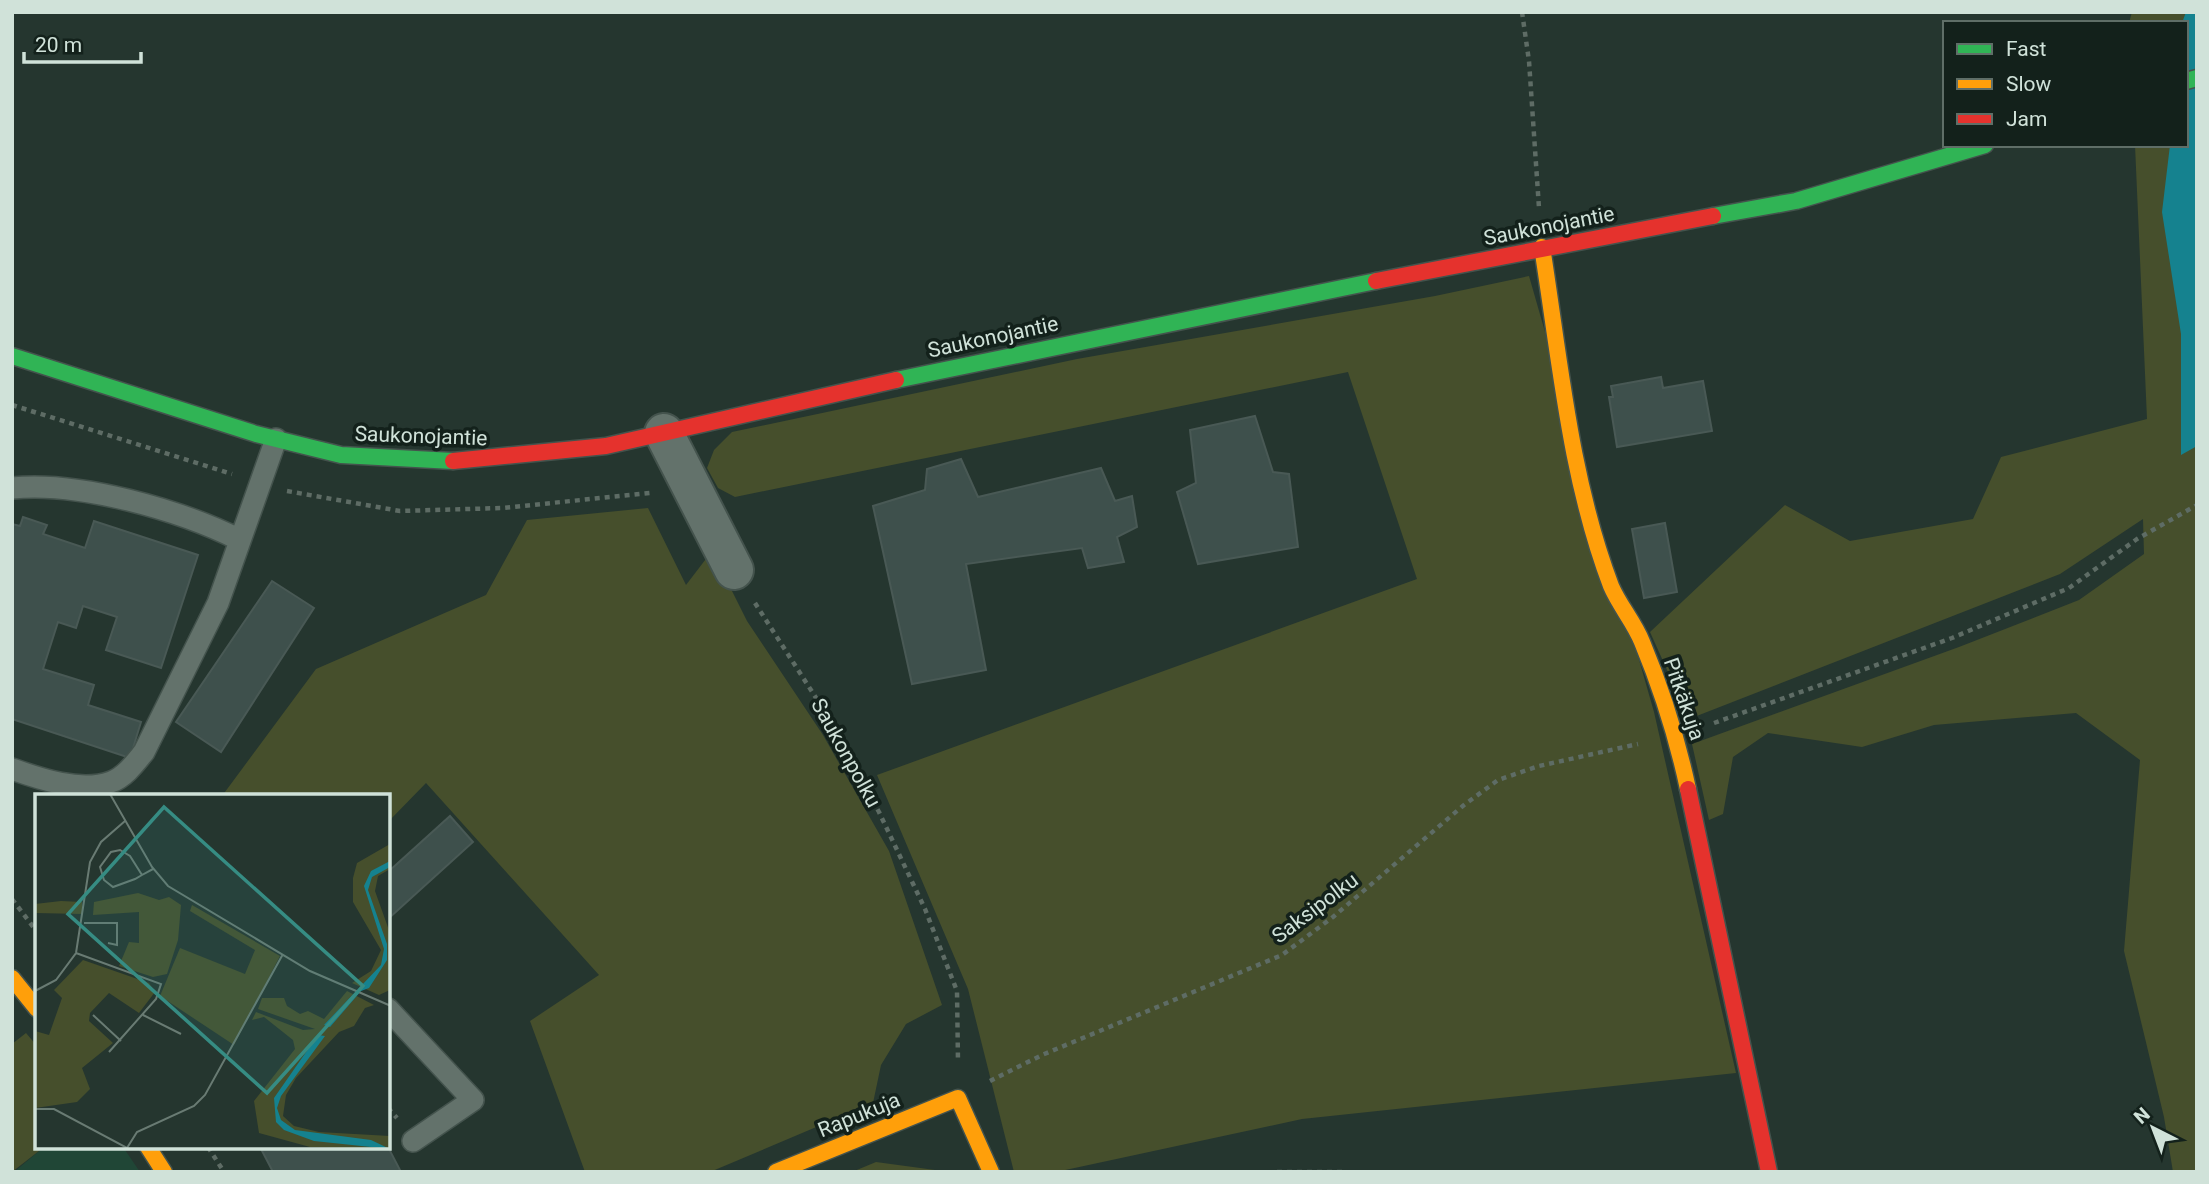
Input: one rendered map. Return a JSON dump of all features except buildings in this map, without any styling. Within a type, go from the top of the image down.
[{"type":"street","name":"Saukonojantie","points":[[12,356],[276,439],[341,455],[466,462],[559,454],[664,433],[989,359],[1542,247],[1796,201],[1977,147]]},
{"type":"street","name":"Pitkäkuja","points":[[1542,247],[1577,464],[1612,588],[1641,639],[1677,736],[1769,1172]]},
{"type":"street","points":[[664,433],[734,570]]},
{"type":"street","points":[[12,978],[35,1007]]},
{"type":"street","points":[[958,1098],[991,1172]]},
{"type":"street","name":"Rapukuja","points":[[776,1172],[958,1098]]},
{"type":"street","points":[[152,1149],[164,1172]]},
{"type":"lane","points":[[12,769],[37,778],[88,785],[111,782],[129,770],[144,752],[218,603],[276,439]]},
{"type":"lane","points":[[12,488],[64,488],[163,509],[214,527],[240,540]]},
{"type":"lane","points":[[390,1011],[473,1100],[413,1141]]},
{"type":"path","points":[[1522,12],[1529,61],[1542,247]]},
{"type":"path","name":"Saksipolku","points":[[958,1098],[1042,1055],[1282,954],[1333,917],[1464,805],[1498,780],[1539,766],[1677,736],[1952,638],[2069,588],[2137,539],[2197,505]]},
{"type":"path","name":"Saukonpolku","points":[[734,570],[818,701],[879,812],[925,909],[957,991],[958,1098]]},
{"type":"path","points":[[12,899],[35,929]]},
{"type":"path","points":[[209,1149],[224,1172]]},
{"type":"path","points":[[1277,1172],[1342,1172]]},
{"type":"shaded area","points":[[2132,12],[2197,12],[2188,21],[2130,21]]},
{"type":"shaded area","points":[[2197,105],[2197,1172],[2173,1172],[2164,1117],[2124,951],[2140,760],[2076,713],[1934,725],[1862,747],[1768,733],[1733,757],[1723,814],[1709,820],[1692,744],[1959,647],[2079,600],[2144,554],[2143,519],[2060,574],[1689,719],[1650,632],[1785,505],[1850,541],[1973,519],[2001,457],[2147,419],[2135,147],[2188,147]]},
{"type":"shaded area","points":[[1529,276],[1654,712],[1736,1073],[1302,1119],[1056,1172],[1014,1172],[968,989],[877,775],[1417,579],[1348,372],[735,497],[718,488],[707,468],[714,450],[732,432],[1077,359],[1435,296]]},
{"type":"shaded area","points":[[648,508],[686,585],[712,551],[747,621],[823,735],[889,851],[942,1005],[906,1024],[881,1065],[873,1103],[710,1172],[585,1172],[530,1021],[599,975],[426,783],[390,820],[390,794],[223,794],[316,669],[486,595],[527,520]]},
{"type":"shaded area","points":[[26,1033],[35,1044],[35,1149],[41,1149],[12,1172],[12,1044]]},
{"type":"shaded area","points":[[42,1149],[124,1149],[140,1172],[14,1172]]},
{"type":"shaded area","points":[[876,1162],[935,1170],[939,1172],[852,1172]]},
{"type":"water","points":[[2186,12],[2197,12],[2197,446],[2181,455],[2181,334],[2162,212],[2170,147],[2188,147],[2188,21],[2183,21]]},
{"type":"traffic: fast","points":[[2188,80],[2197,78]]},
{"type":"traffic: fast","points":[[1713,216],[1796,201],[1978,147]]},
{"type":"traffic: fast","points":[[896,380],[1376,281]]},
{"type":"traffic: fast","points":[[12,356],[256,434],[341,455],[453,461]]},
{"type":"traffic: slow","points":[[1542,247],[1568,418],[1585,503],[1611,586],[1639,635],[1656,678],[1688,789]]},
{"type":"traffic: slow","points":[[12,978],[35,1007]]},
{"type":"traffic: slow","points":[[776,1172],[958,1098],[991,1172]]},
{"type":"traffic: slow","points":[[149,1149],[164,1172]]},
{"type":"traffic: jam","points":[[1376,281],[1713,216]]},
{"type":"traffic: jam","points":[[453,461],[606,446],[896,380]]},
{"type":"traffic: jam","points":[[1688,789],[1769,1172]]}]
